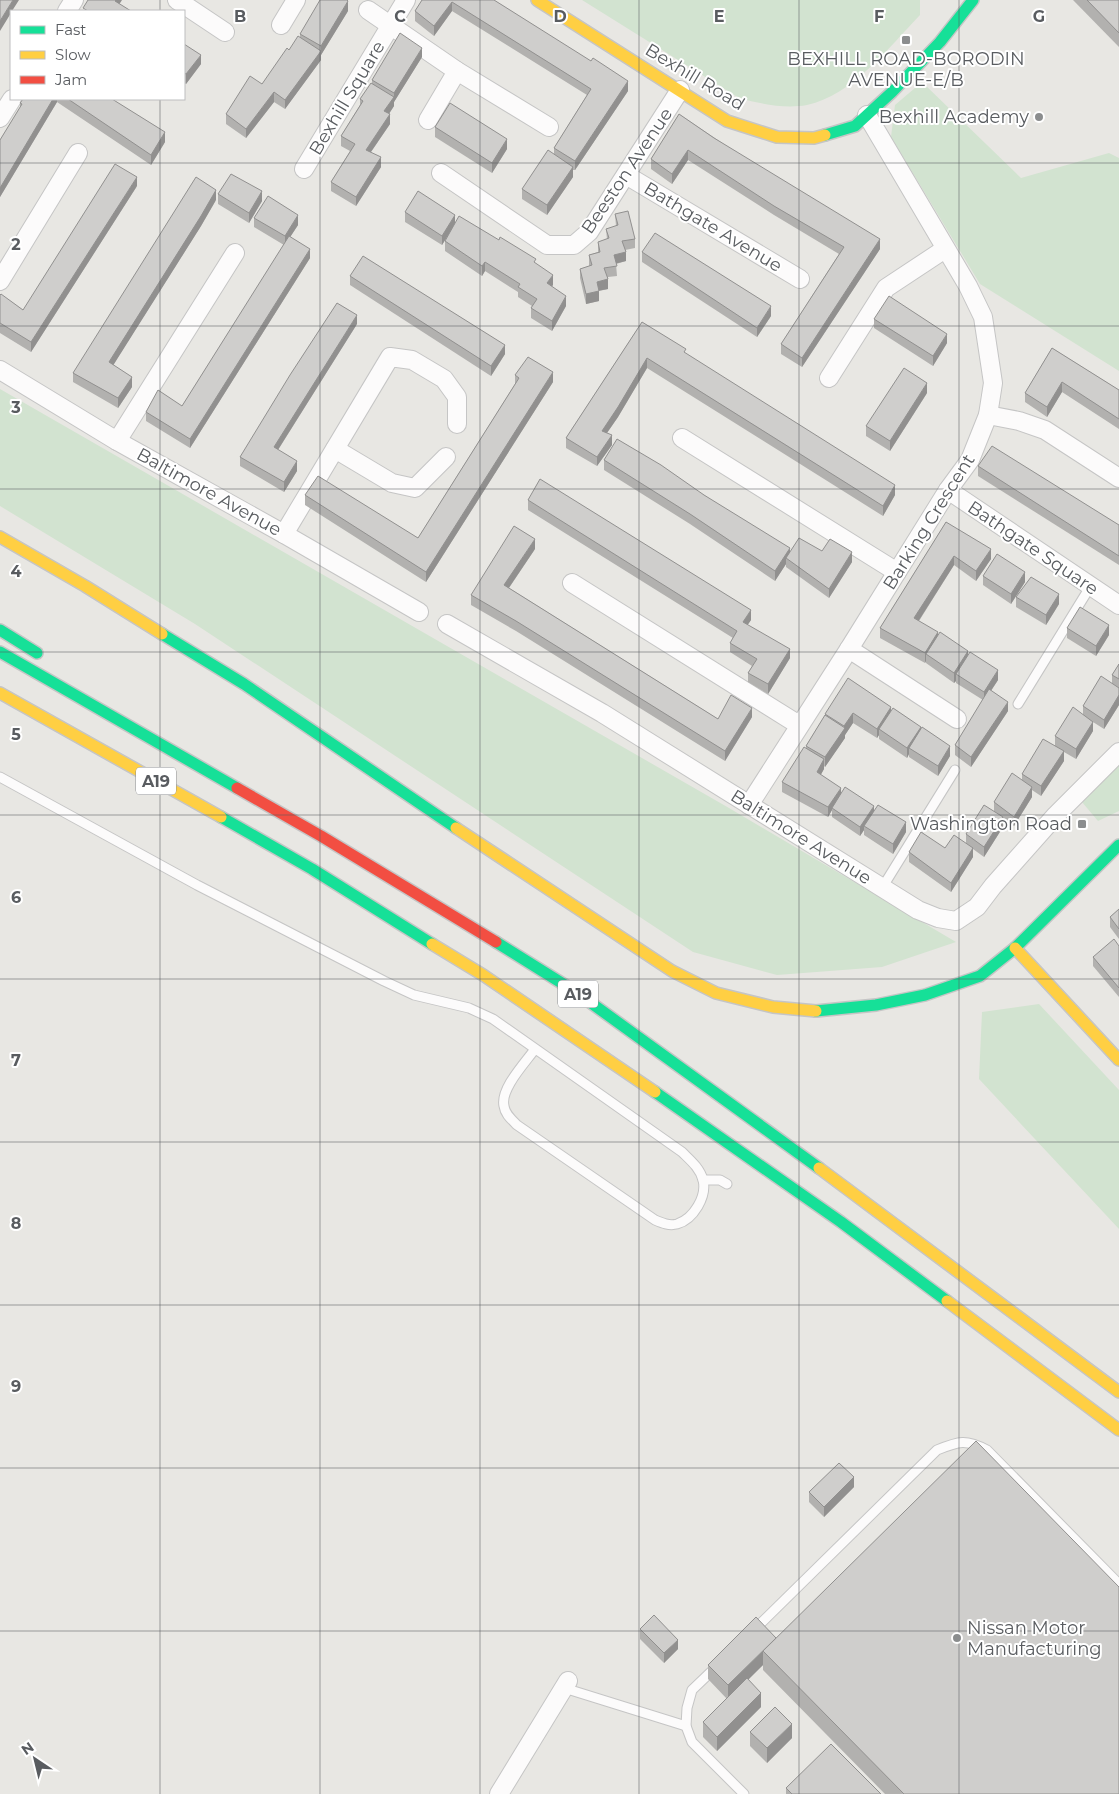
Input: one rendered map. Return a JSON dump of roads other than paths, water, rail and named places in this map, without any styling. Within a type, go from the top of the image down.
[{"type":"main road","name":"Bexhill Road","points":[[537,0],[727,121],[777,137],[814,138],[855,126],[892,92],[940,42],[973,0]]},
{"type":"main road","points":[[0,537],[85,586],[244,684],[436,815],[672,971],[716,993],[773,1007],[815,1011],[876,1005],[925,995],[980,976],[1015,948],[1119,845]]},
{"type":"main road","points":[[0,630],[47,659]]},
{"type":"main road","name":"A19","points":[[0,652],[450,913],[576,992],[860,1197],[1119,1392]]},
{"type":"main road","name":"A19","points":[[0,693],[312,868],[475,970],[601,1054],[841,1222],[1119,1430]]},
{"type":"main road","points":[[117,706],[211,773]]},
{"type":"main road","points":[[125,776],[312,868]]},
{"type":"main road","points":[[1015,948],[1119,1060]]},
{"type":"street","points":[[177,0],[225,32]]},
{"type":"street","points":[[281,25],[296,0]]},
{"type":"street","name":"Bexhill Square","points":[[304,169],[406,0]]},
{"type":"street","points":[[368,10],[456,71],[550,127]]},
{"type":"street","points":[[428,120],[456,71]]},
{"type":"street","name":"Beeston Avenue","points":[[441,173],[547,245],[574,245],[590,232],[680,90]]},
{"type":"street","name":"Barking Crescent","points":[[749,805],[850,649],[948,490],[970,460],[988,415],[993,383],[983,317],[968,286],[866,115]]},
{"type":"street","points":[[0,281],[78,154]]},
{"type":"street","name":"Bathgate Avenue","points":[[626,174],[800,279]]},
{"type":"street","points":[[829,378],[886,288],[945,249]]},
{"type":"street","points":[[118,441],[235,253]]},
{"type":"street","points":[[284,534],[390,356],[412,360],[444,379],[457,397],[457,424]]},
{"type":"street","name":"Baltimore Avenue","points":[[0,370],[118,441],[419,612]]},
{"type":"street","points":[[988,415],[1019,421],[1045,430],[1119,478]]},
{"type":"street","points":[[682,438],[897,572]]},
{"type":"street","points":[[335,449],[392,483],[415,488],[446,457]]},
{"type":"street","name":"Bathgate Square","points":[[948,490],[1119,606]]},
{"type":"street","points":[[572,583],[799,726]]},
{"type":"street","name":"Baltimore Avenue","points":[[447,624],[602,713],[918,910],[938,918],[956,921],[977,907],[993,886],[1056,815],[1119,752]]},
{"type":"street","points":[[850,649],[957,719]]},
{"type":"street","points":[[499,1794],[566,1685]]},
{"type":"lane","points":[[1018,704],[1090,587]]},
{"type":"lane","points":[[882,888],[955,770]]},
{"type":"lane","points":[[0,777],[197,885],[384,981],[414,995],[469,1008],[493,1019],[682,1152],[692,1161],[703,1180],[704,1190],[694,1212],[677,1224],[666,1225],[655,1220],[517,1125],[508,1116],[504,1108],[503,1099],[506,1089],[535,1049]]},
{"type":"lane","points":[[703,1180],[720,1180],[727,1184]]},
{"type":"lane","points":[[748,1635],[937,1450],[955,1442],[973,1442],[987,1450],[1119,1584]]},
{"type":"lane","points":[[720,1663],[692,1690],[687,1708],[686,1726],[692,1742],[744,1794]]},
{"type":"lane","points":[[566,1685],[686,1726]]},
{"type":"place","name":"BEXHILL ROAD-BORODIN AVENUE-E/B","points":[[906,40]]},
{"type":"place","name":"Bexhill Academy","points":[[1039,117]]},
{"type":"place","name":"Washington Road","points":[[1082,824]]},
{"type":"place","name":"Nissan Motor Manufacturing","points":[[957,1638]]}]
